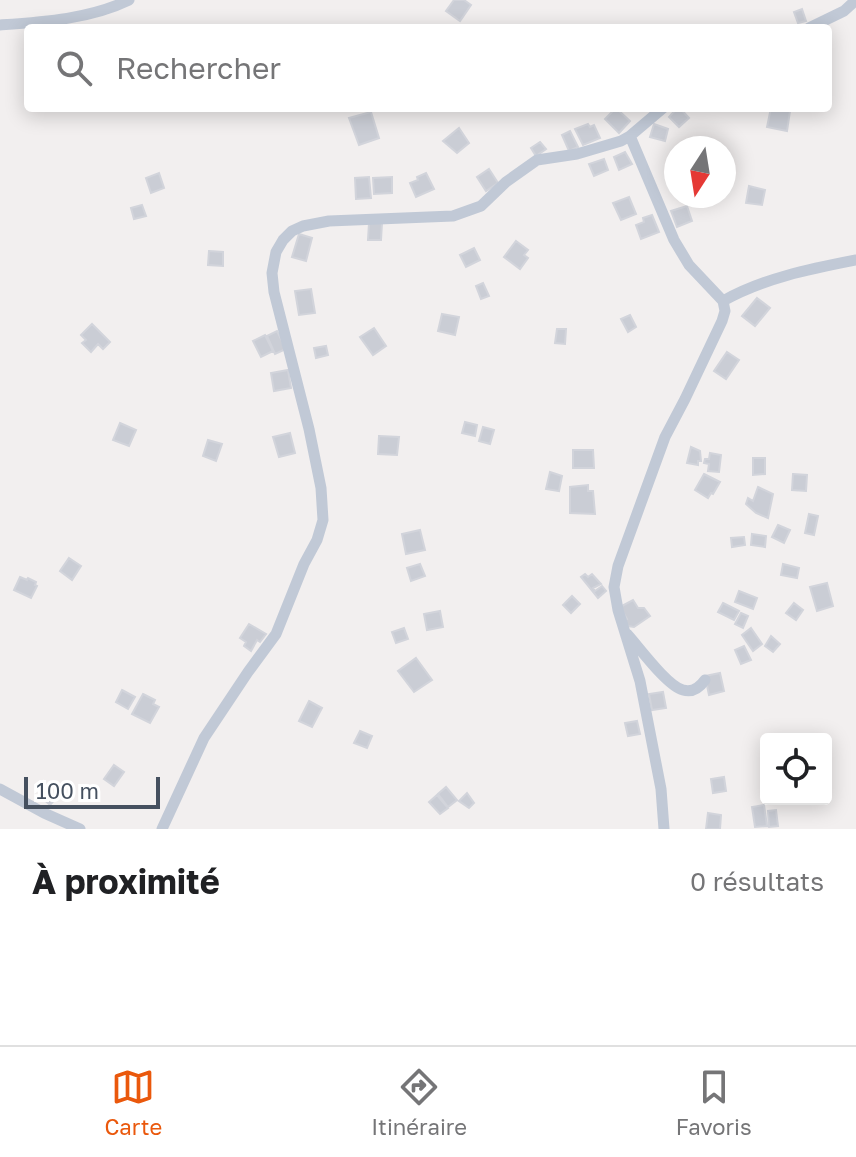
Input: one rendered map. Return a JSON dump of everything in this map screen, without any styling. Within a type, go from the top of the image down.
[{"type":"street","points":[[0,25],[70,18],[129,0]]},
{"type":"street","points":[[817,24],[844,11],[856,0]]},
{"type":"street","points":[[162,829],[204,738],[276,634],[323,520],[321,488],[309,429],[274,292],[272,273],[276,252],[283,240],[303,226],[329,221],[453,216],[469,212],[481,206],[506,182],[537,160],[577,154],[621,141],[658,112]]},
{"type":"street","points":[[630,136],[674,240],[689,265],[723,301],[725,311],[665,437],[618,566],[614,587],[640,681],[661,789],[664,829]]},
{"type":"street","points":[[723,301],[773,279],[856,260]]},
{"type":"street","points":[[624,630],[674,685],[684,691],[693,691],[705,680]]},
{"type":"street","points":[[0,789],[80,829]]},
{"type":"building","points":[[454,0],[464,0],[471,5],[460,21],[446,11]]},
{"type":"building","points":[[802,9],[806,21],[798,23],[794,12]]},
{"type":"building","points":[[371,112],[379,138],[359,145],[349,118]]},
{"type":"building","points":[[612,112],[620,112],[630,121],[619,133],[605,119]]},
{"type":"building","points":[[673,112],[684,112],[689,118],[679,127],[669,117]]},
{"type":"building","points":[[770,112],[790,112],[787,131],[767,127]]},
{"type":"building","points":[[588,124],[590,127],[594,125],[600,138],[583,145],[575,129]]},
{"type":"building","points":[[654,124],[668,129],[664,141],[650,137]]},
{"type":"building","points":[[459,128],[469,143],[457,153],[443,141]]},
{"type":"building","points":[[570,131],[578,147],[569,151],[562,135]]},
{"type":"building","points":[[540,142],[546,149],[536,156],[531,148]]},
{"type":"building","points":[[625,152],[632,164],[619,170],[614,157]]},
{"type":"building","points":[[604,159],[608,170],[594,176],[589,164]]},
{"type":"building","points":[[489,169],[498,183],[486,191],[477,177]]},
{"type":"building","points":[[159,173],[164,188],[151,193],[146,178]]},
{"type":"building","points":[[426,173],[434,189],[416,197],[410,183]]},
{"type":"building","points":[[369,177],[371,198],[356,199],[355,178]]},
{"type":"building","points":[[392,177],[392,193],[374,194],[373,178]]},
{"type":"building","points":[[749,186],[765,190],[762,205],[746,203]]},
{"type":"building","points":[[629,197],[636,214],[621,220],[613,203]]},
{"type":"building","points":[[142,205],[146,216],[134,219],[131,208]]},
{"type":"building","points":[[688,208],[692,221],[677,227],[671,211]]},
{"type":"building","points":[[652,215],[659,232],[641,239],[636,225]]},
{"type":"building","points":[[369,223],[382,223],[381,240],[368,240]]},
{"type":"building","points":[[299,234],[312,238],[306,261],[292,257]]},
{"type":"building","points":[[516,241],[528,250],[524,255],[528,258],[520,269],[504,257]]},
{"type":"building","points":[[474,248],[480,260],[466,267],[460,255]]},
{"type":"building","points":[[209,251],[223,252],[223,266],[208,265]]},
{"type":"building","points":[[483,283],[489,296],[481,299],[476,286]]},
{"type":"building","points":[[311,289],[315,313],[299,315],[295,291]]},
{"type":"building","points":[[757,298],[770,308],[755,326],[742,316]]},
{"type":"building","points":[[442,314],[459,317],[455,335],[438,331]]},
{"type":"building","points":[[630,315],[636,327],[628,332],[621,319]]},
{"type":"building","points":[[92,324],[110,342],[103,349],[98,344],[91,352],[82,343],[86,340],[81,335]]},
{"type":"building","points":[[374,328],[386,346],[373,355],[360,337]]},
{"type":"building","points":[[557,329],[566,329],[565,344],[555,343]]},
{"type":"building","points":[[277,331],[286,349],[275,354],[267,336]]},
{"type":"building","points":[[265,335],[273,351],[261,357],[253,341]]},
{"type":"building","points":[[326,346],[328,355],[316,358],[314,348]]},
{"type":"building","points":[[727,352],[739,360],[726,379],[714,371]]},
{"type":"building","points":[[288,370],[291,388],[274,391],[271,373]]},
{"type":"building","points":[[465,422],[477,425],[475,436],[462,433]]},
{"type":"building","points":[[120,423],[136,430],[129,446],[113,440]]},
{"type":"building","points":[[483,427],[494,430],[490,444],[479,441]]},
{"type":"building","points":[[290,433],[295,453],[279,457],[273,437]]},
{"type":"building","points":[[379,436],[399,437],[397,455],[378,454]]},
{"type":"building","points":[[208,440],[222,444],[216,461],[203,456]]},
{"type":"building","points":[[691,447],[700,451],[701,461],[698,465],[687,463]]},
{"type":"building","points":[[573,450],[593,450],[594,468],[573,468]]},
{"type":"building","points":[[710,453],[721,455],[719,472],[708,471],[709,464],[704,463]]},
{"type":"building","points":[[753,458],[765,458],[765,474],[753,475]]},
{"type":"building","points":[[550,472],[562,476],[559,491],[546,489]]},
{"type":"building","points":[[704,474],[720,482],[708,498],[695,490]]},
{"type":"building","points":[[793,474],[807,475],[806,491],[792,490]]},
{"type":"building","points":[[588,485],[588,491],[593,491],[595,514],[570,513],[570,487]]},
{"type":"building","points":[[758,487],[773,494],[768,518],[746,504],[748,498],[753,501]]},
{"type":"building","points":[[809,514],[818,516],[814,535],[805,533]]},
{"type":"building","points":[[778,525],[790,530],[784,543],[772,537]]},
{"type":"building","points":[[420,530],[425,550],[406,554],[402,534]]},
{"type":"building","points":[[752,534],[766,536],[765,547],[751,545]]},
{"type":"building","points":[[744,537],[745,545],[732,547],[731,538]]},
{"type":"building","points":[[69,558],[81,566],[72,580],[60,571]]},
{"type":"building","points":[[420,564],[425,576],[411,581],[407,568]]},
{"type":"building","points":[[783,564],[799,568],[797,578],[781,575]]},
{"type":"building","points":[[585,574],[588,577],[592,574],[601,584],[593,588],[595,591],[602,586],[606,591],[598,598],[581,577]]},
{"type":"building","points":[[20,577],[36,582],[31,598],[14,590]]},
{"type":"building","points":[[827,583],[833,606],[817,611],[810,587]]},
{"type":"building","points":[[739,591],[757,598],[753,609],[735,602]]},
{"type":"building","points":[[572,596],[580,604],[571,613],[563,605]]},
{"type":"building","points":[[633,600],[650,616],[634,627],[628,626],[620,607]]},
{"type":"building","points":[[723,603],[739,611],[734,620],[718,612]]},
{"type":"building","points":[[794,603],[803,610],[796,620],[786,613]]},
{"type":"building","points":[[440,611],[443,627],[427,630],[424,614]]},
{"type":"building","points":[[741,613],[748,616],[743,628],[735,624]]},
{"type":"building","points":[[249,624],[266,634],[260,642],[257,640],[251,651],[240,638]]},
{"type":"building","points":[[404,628],[408,639],[396,643],[392,632]]},
{"type":"building","points":[[751,628],[762,644],[753,651],[742,635]]},
{"type":"building","points":[[771,636],[780,644],[773,652],[765,646]]},
{"type":"building","points":[[744,646],[751,660],[741,664],[735,650]]},
{"type":"building","points":[[416,658],[432,680],[414,692],[398,671]]},
{"type":"building","points":[[720,673],[724,691],[709,695],[705,676]]},
{"type":"building","points":[[122,690],[135,697],[128,709],[116,702]]},
{"type":"building","points":[[663,692],[666,708],[652,710],[649,694]]},
{"type":"building","points":[[143,694],[155,700],[153,704],[159,707],[150,723],[132,714]]},
{"type":"building","points":[[309,701],[322,708],[312,727],[299,721]]},
{"type":"building","points":[[637,721],[640,734],[628,736],[625,723]]},
{"type":"building","points":[[360,731],[372,736],[367,748],[354,743]]},
{"type":"building","points":[[114,765],[124,772],[114,786],[104,779]]},
{"type":"building","points":[[724,777],[726,791],[713,793],[711,779]]},
{"type":"building","points":[[446,787],[457,800],[448,807],[438,794]]},
{"type":"building","points":[[45,788],[56,798],[50,805],[39,795]]},
{"type":"building","points":[[467,793],[474,803],[469,808],[459,801]]},
{"type":"building","points":[[437,795],[448,808],[440,814],[429,802]]},
{"type":"building","points":[[764,805],[767,826],[755,827],[752,807]]},
{"type":"building","points":[[776,810],[778,826],[769,827],[768,811]]},
{"type":"building","points":[[708,813],[721,815],[720,829],[706,829]]}]
